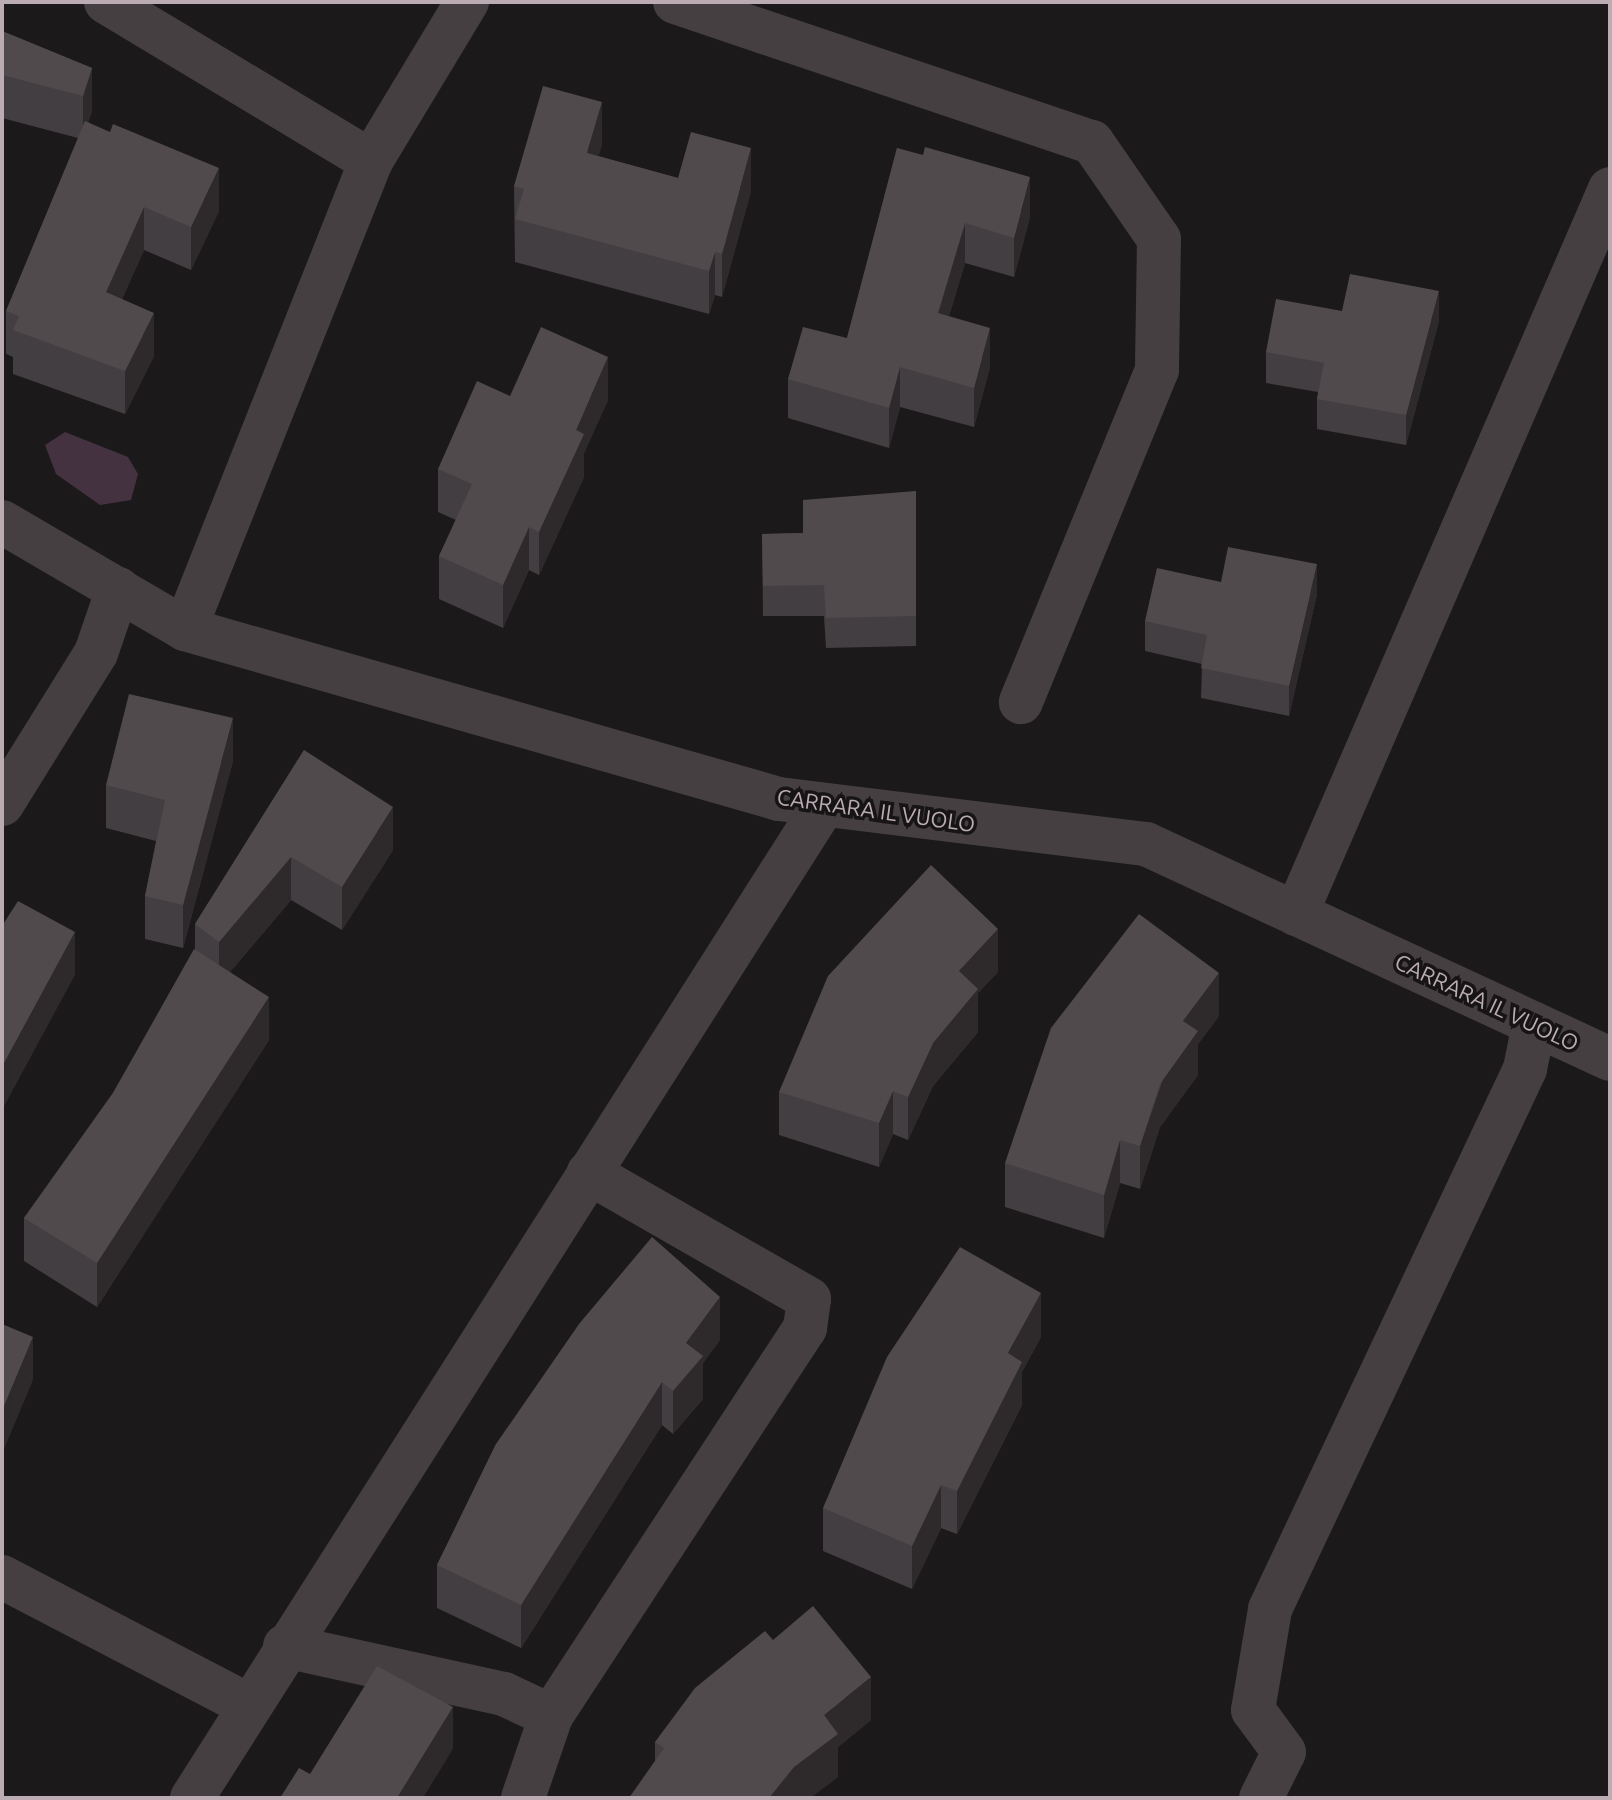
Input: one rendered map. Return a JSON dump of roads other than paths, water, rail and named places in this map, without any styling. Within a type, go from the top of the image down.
[{"type":"street","points":[[106,2],[371,161]]},
{"type":"street","points":[[185,629],[371,161],[467,2]]},
{"type":"street","points":[[675,2],[1092,142],[1159,239],[1157,370],[1021,702]]},
{"type":"street","points":[[1296,914],[1610,189]]},
{"type":"street","name":"CARRARA IL VUOLO","points":[[2,522],[185,629],[779,799],[1146,844],[1610,1059]]},
{"type":"street","points":[[2,804],[96,653],[118,589]]},
{"type":"street","points":[[192,1798],[285,1646],[824,805]]},
{"type":"street","points":[[1261,1798],[1284,1752],[1253,1710],[1270,1609],[1525,1069],[1534,1024]]},
{"type":"street","points":[[523,1798],[551,1716],[805,1328],[809,1299],[589,1173]]},
{"type":"street","points":[[2,1577],[248,1705]]},
{"type":"street","points":[[285,1646],[504,1694],[551,1716]]}]
